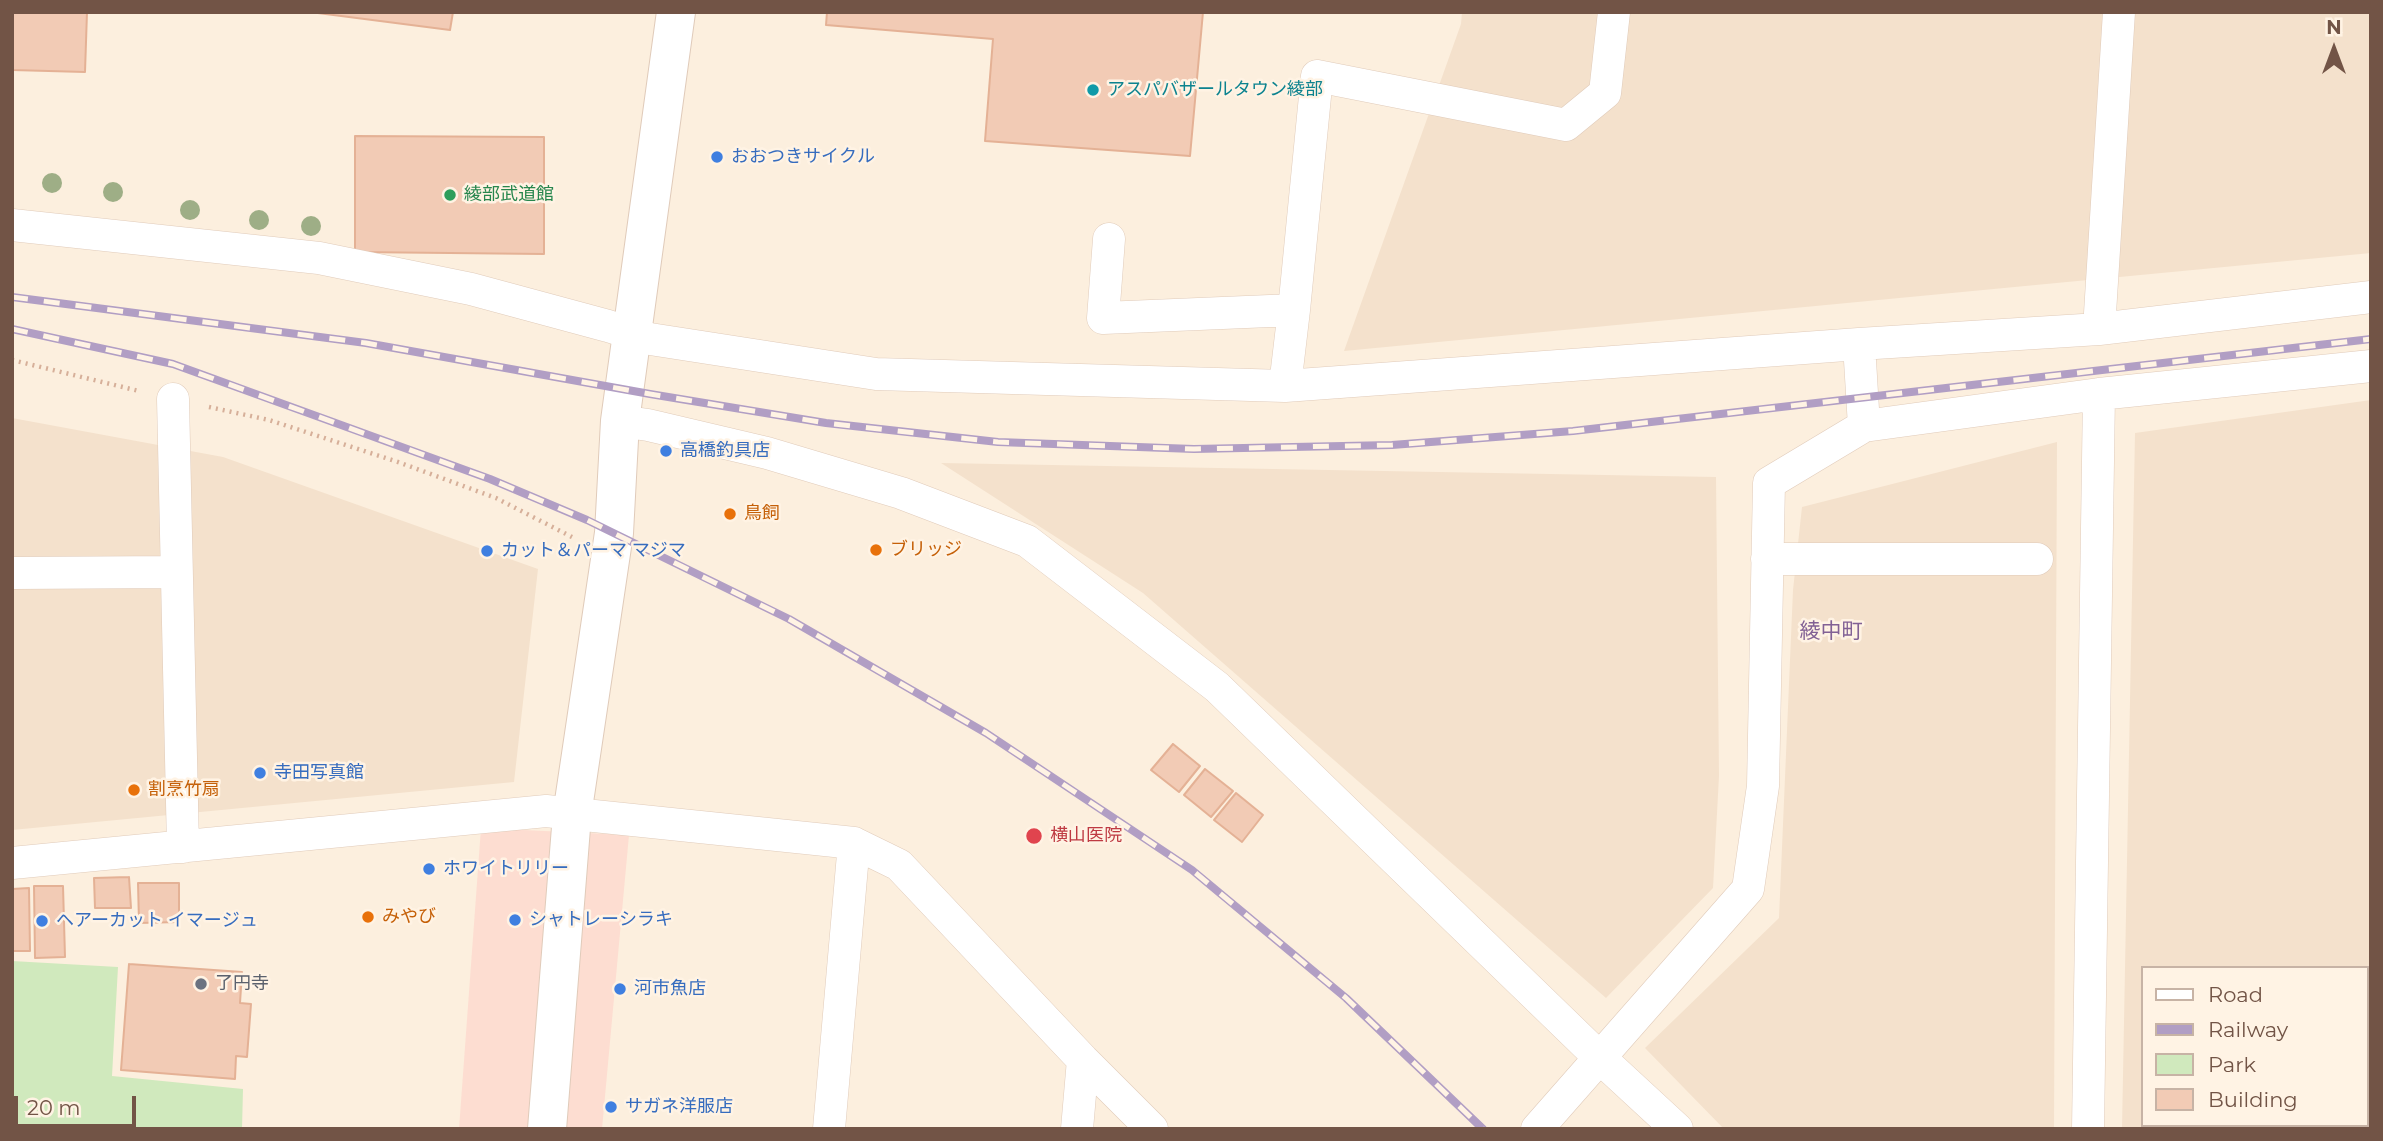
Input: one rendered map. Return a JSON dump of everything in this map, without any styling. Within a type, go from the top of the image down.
[{"type":"street","points":[[547,1129],[572,815],[614,533],[620,421],[676,12]]},
{"type":"street","points":[[1285,386],[1317,76],[1566,125],[1605,93],[1614,12]]},
{"type":"street","points":[[2099,329],[2119,12]]},
{"type":"street","points":[[12,225],[319,258],[471,289],[650,339],[877,374],[1285,386],[2099,329],[2371,296]]},
{"type":"street","points":[[1109,239],[1103,318],[1294,310]]},
{"type":"street","points":[[1859,344],[1864,426]]},
{"type":"street","points":[[1537,1129],[1748,889],[1763,786],[1769,483],[1864,426],[2099,394],[2371,366]]},
{"type":"street","points":[[2088,1129],[2099,394]]},
{"type":"street","points":[[173,400],[183,847]]},
{"type":"street","points":[[620,421],[649,425],[768,453],[901,493],[1027,541],[1217,687],[1599,1057],[1677,1129]]},
{"type":"street","points":[[1768,559],[2037,559]]},
{"type":"street","points":[[12,573],[176,572]]},
{"type":"street","points":[[12,863],[546,811],[854,843],[899,865],[1152,1129]]},
{"type":"street","points":[[829,1129],[854,843]]},
{"type":"street","points":[[1077,1129],[1083,1060]]},
{"type":"path","points":[[12,360],[173,400],[269,420],[398,462],[496,498],[573,538]]},
{"type":"shaded area","points":[[1462,12],[2371,12],[2371,253],[1344,351],[1461,24]]},
{"type":"shaded area","points":[[2371,400],[2371,1129],[2122,1129],[2135,433]]},
{"type":"shaded area","points":[[12,418],[223,457],[538,569],[514,782],[12,830]]},
{"type":"shaded area","points":[[2057,442],[2054,1129],[1724,1129],[1645,1048],[1779,918],[1793,590],[1802,507]]},
{"type":"shaded area","points":[[941,463],[1716,477],[1719,776],[1713,888],[1606,998],[1143,593]]},
{"type":"shaded area","points":[[481,828],[629,835],[602,1129],[459,1129]]},
{"type":"green space","points":[[12,961],[118,967],[112,1076],[243,1089],[242,1129],[12,1129]]},
{"type":"building","points":[[12,12],[87,12],[85,72],[12,70]]},
{"type":"building","points":[[310,12],[453,12],[450,30]]},
{"type":"building","name":"アスパバザールタウン綾部","points":[[827,12],[1203,12],[1190,156],[985,141],[993,39],[826,25]]},
{"type":"building","name":"綾部武道館","points":[[355,136],[544,137],[544,254],[355,252]]},
{"type":"building","points":[[1173,744],[1200,766],[1179,792],[1151,770]]},
{"type":"building","points":[[1205,769],[1233,791],[1211,817],[1184,795]]},
{"type":"building","points":[[1236,793],[1263,815],[1242,842],[1214,820]]},
{"type":"building","points":[[129,877],[131,908],[95,908],[94,878]]},
{"type":"building","points":[[138,883],[179,883],[179,922],[139,923]]},
{"type":"building","points":[[34,886],[63,886],[65,957],[35,958]]},
{"type":"building","points":[[29,888],[30,951],[12,951],[12,889]]},
{"type":"building","points":[[129,964],[242,972],[240,1003],[251,1004],[247,1057],[236,1056],[235,1079],[121,1070]]},
{"type":"railway","points":[[12,297],[366,343],[826,423],[998,442],[1194,449],[1392,445],[1573,431],[2371,339]]},
{"type":"railway","points":[[12,329],[173,364],[490,479],[587,520],[789,619],[986,733],[1192,870],[1346,998],[1483,1129]]},
{"type":"place","name":"アスパバザールタウン綾部","points":[[1093,90]]},
{"type":"place","name":"おおつきサイクル","points":[[717,157]]},
{"type":"place","name":"綾部武道館","points":[[450,195]]},
{"type":"place","name":"高橋釣具店","points":[[666,451]]},
{"type":"place","name":"鳥飼","points":[[730,514]]},
{"type":"place","name":"ブリッジ","points":[[876,550]]},
{"type":"place","name":"カット＆パーマ マジマ","points":[[487,551]]},
{"type":"place","name":"寺田写真館","points":[[260,773]]},
{"type":"place","name":"割烹竹扇","points":[[134,790]]},
{"type":"place","name":"横山医院","points":[[1034,836]]},
{"type":"place","name":"ホワイトリリー","points":[[429,869]]},
{"type":"place","name":"みやび","points":[[368,917]]},
{"type":"place","name":"シャトレーシラキ","points":[[515,920]]},
{"type":"place","name":"ヘアーカット イマージュ","points":[[42,921]]},
{"type":"place","name":"了円寺","points":[[201,984]]},
{"type":"place","name":"河市魚店","points":[[620,989]]},
{"type":"place","name":"サガネ洋服店","points":[[611,1107]]},
{"type":"district","name":"綾中町","points":[[1831,632]]}]
